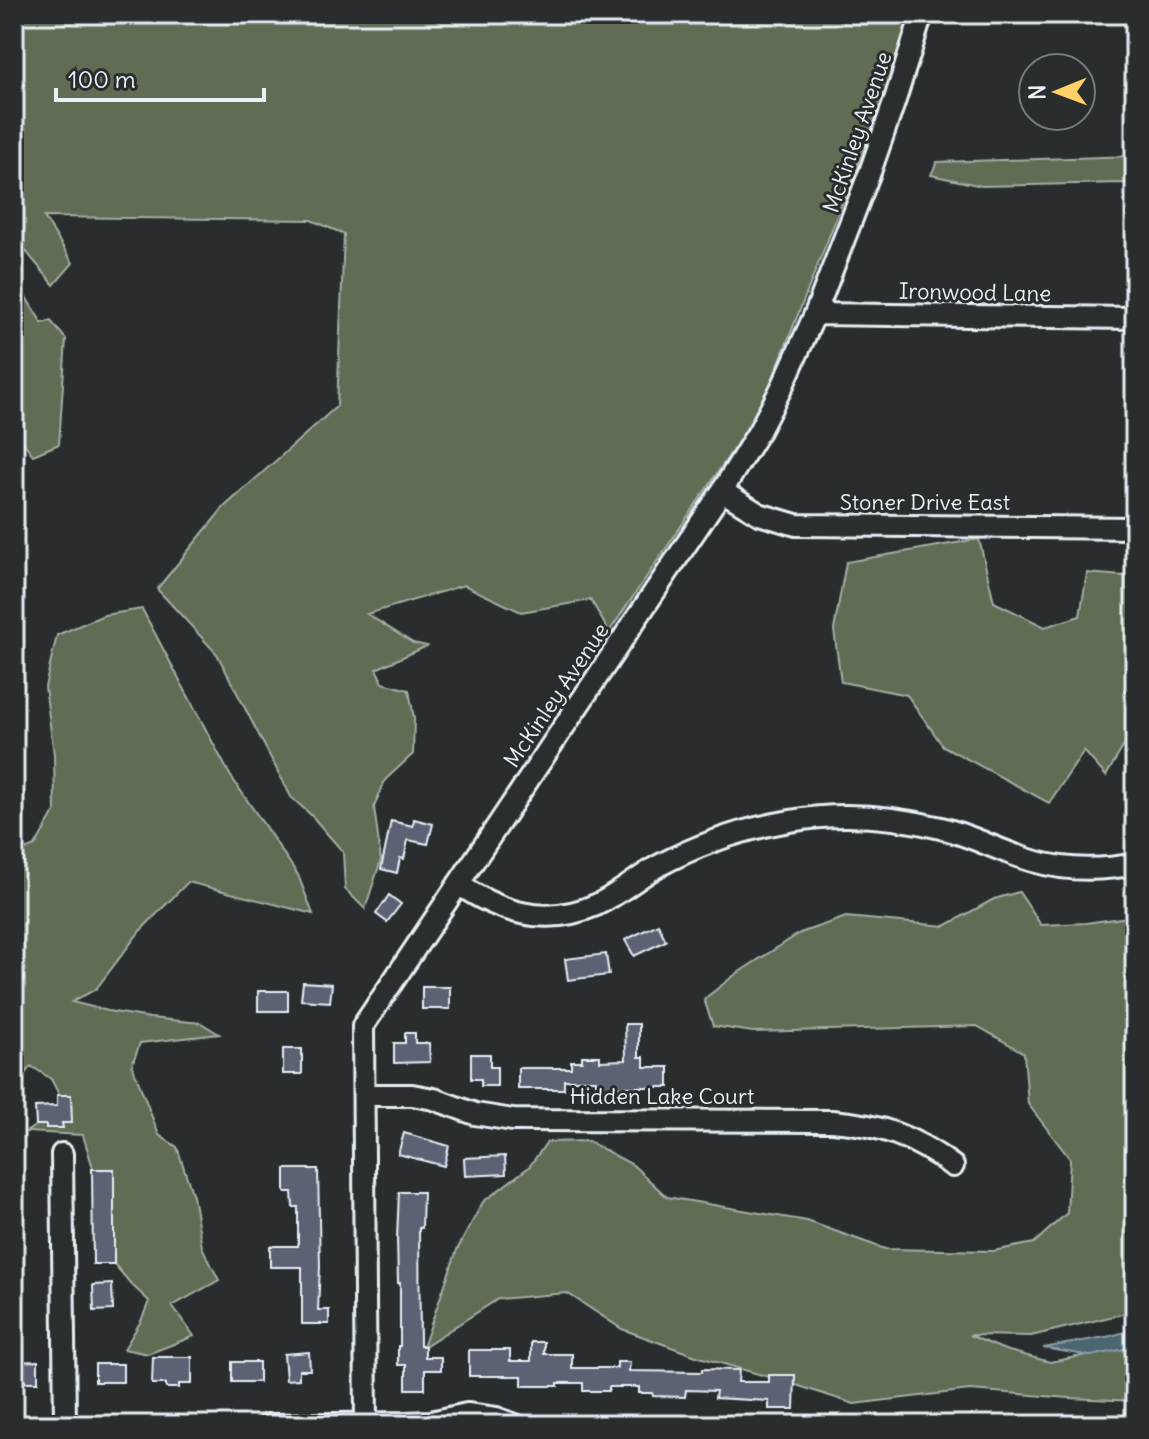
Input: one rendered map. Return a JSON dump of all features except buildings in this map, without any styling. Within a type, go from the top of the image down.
[{"type":"street","name":"McKinley Avenue","points":[[366,1424],[363,1026],[722,491],[759,431],[815,314],[870,172],[922,14]]},
{"type":"street","name":"Ironwood Lane","points":[[815,314],[1135,318]]},
{"type":"street","name":"Stoner Drive East","points":[[722,491],[759,514],[796,525],[1135,528]]},
{"type":"street","points":[[458,884],[492,905],[511,912],[555,916],[577,912],[605,900],[676,857],[721,837],[793,820],[832,816],[905,821],[941,828],[1053,867],[1107,869],[1135,864]]},
{"type":"street","name":"Hidden Lake Court","points":[[364,1095],[412,1095],[434,1099],[475,1114],[513,1120],[860,1123],[909,1138],[953,1166]]},
{"type":"street","points":[[62,1154],[65,1425]]},
{"type":"street","points":[[268,1425],[431,1422],[467,1414],[496,1418],[515,1425]]},
{"type":"green space","points":[[14,14],[910,14],[899,61],[760,410],[609,632],[591,600],[521,612],[464,585],[367,614],[413,643],[427,646],[376,669],[383,683],[409,690],[414,718],[413,754],[385,780],[374,807],[381,860],[365,909],[345,889],[343,852],[291,797],[217,654],[157,589],[224,507],[337,406],[344,234],[311,220],[44,217],[73,263],[54,285],[14,237]]},
{"type":"green space","points":[[1135,156],[1135,186],[1123,183],[982,186],[931,175],[937,162]]},
{"type":"green space","points":[[14,264],[21,289],[42,323],[51,321],[66,339],[59,444],[33,455],[14,430]]},
{"type":"green space","points":[[979,539],[994,602],[1045,627],[1080,616],[1087,573],[1135,577],[1135,741],[1123,747],[1106,776],[1084,751],[1049,803],[943,746],[907,695],[841,682],[834,630],[846,562]]},
{"type":"green space","points":[[142,609],[230,775],[298,875],[313,914],[188,882],[140,931],[96,989],[72,1002],[150,1018],[201,1023],[219,1034],[140,1043],[132,1065],[159,1135],[177,1147],[193,1196],[202,1247],[219,1280],[172,1306],[194,1336],[148,1354],[124,1349],[149,1301],[103,1251],[106,1211],[83,1135],[26,1132],[65,1106],[51,1079],[31,1066],[14,1088],[14,854],[35,846],[55,811],[54,754],[45,687],[57,635],[104,615]]},
{"type":"green space","points":[[1019,892],[1041,925],[1135,916],[1135,1196],[1127,1195],[1135,1227],[1135,1311],[1031,1336],[969,1335],[1005,1350],[1050,1362],[1135,1346],[1135,1401],[970,1390],[854,1404],[696,1356],[622,1329],[567,1293],[498,1299],[423,1347],[457,1250],[483,1202],[529,1167],[547,1142],[588,1141],[633,1165],[667,1197],[807,1221],[885,1249],[993,1251],[1034,1243],[1067,1213],[1070,1159],[1028,1104],[1024,1053],[977,1026],[753,1032],[713,1026],[704,999],[736,974],[800,933],[846,917],[945,926],[994,899]]},
{"type":"water","points":[[1135,1329],[1135,1347],[1091,1356],[1043,1348],[1111,1336]]}]
